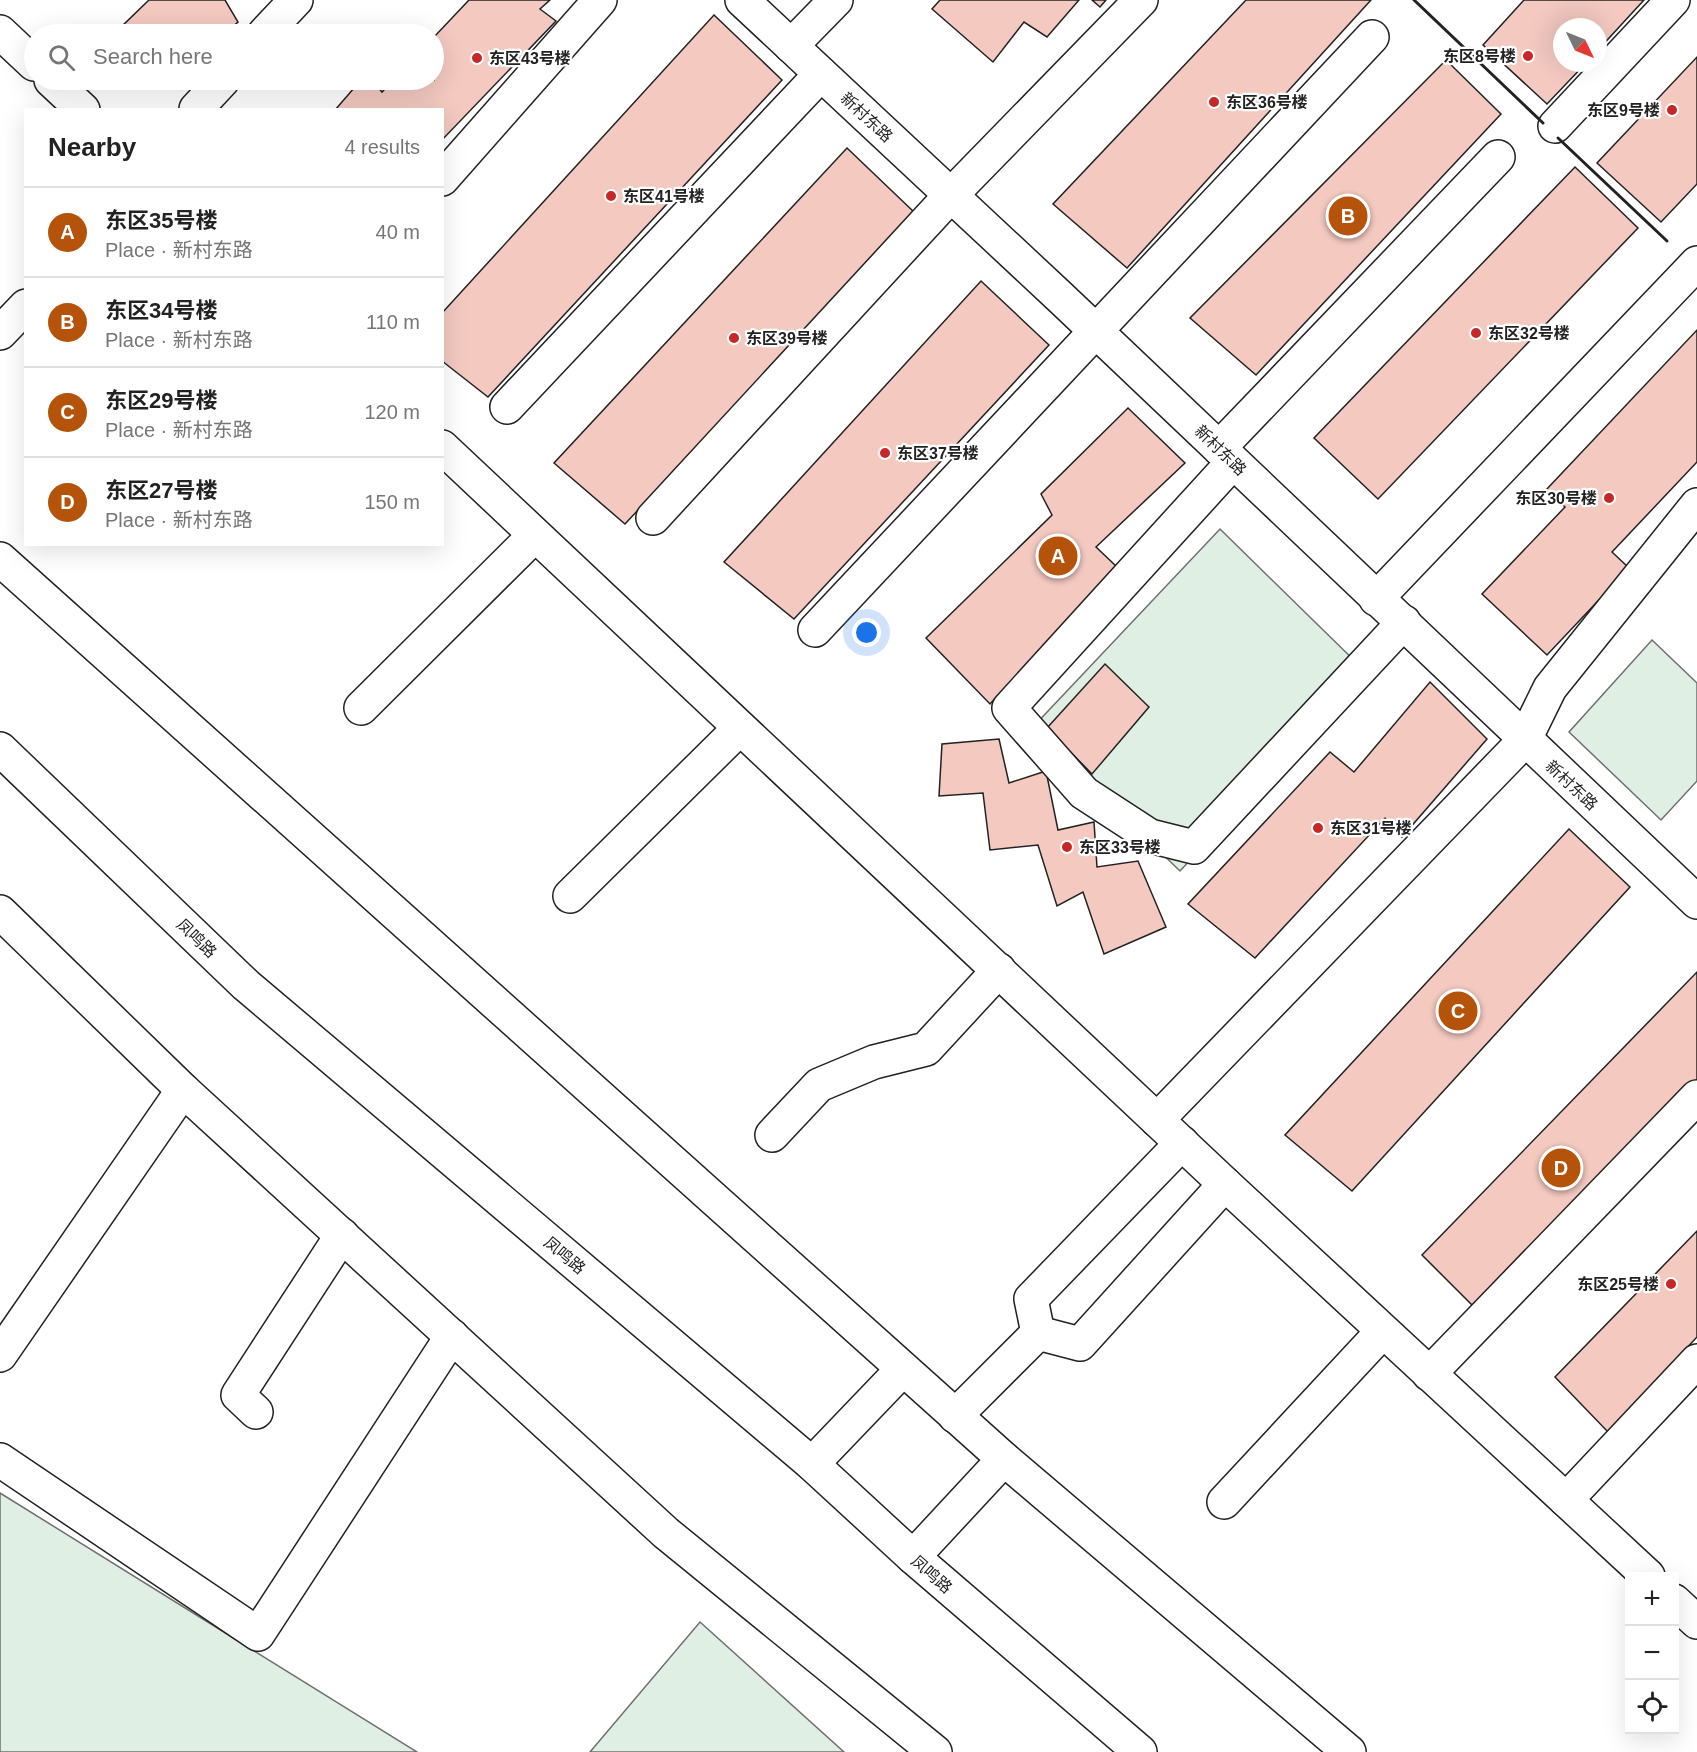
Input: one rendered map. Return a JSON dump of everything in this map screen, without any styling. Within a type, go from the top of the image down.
[{"type":"street","points":[[273,24],[296,0]]},
{"type":"street","points":[[444,177],[600,0]]},
{"type":"street","name":"新村东路","points":[[742,0],[1095,330],[1376,599],[1404,622],[1524,741],[1697,902]]},
{"type":"street","points":[[791,46],[836,0]]},
{"type":"street","points":[[653,518],[951,195],[1141,0]]},
{"type":"street","points":[[1555,126],[1673,0]]},
{"type":"street","points":[[0,32],[24,55]]},
{"type":"street","points":[[815,630],[1372,37]]},
{"type":"street","points":[[507,407],[821,74]]},
{"type":"street","points":[[62,90],[81,108]]},
{"type":"street","points":[[197,108],[214,90]]},
{"type":"street","points":[[1404,622],[1194,847],[1150,836],[1084,792],[1009,708],[1226,455],[1498,157]]},
{"type":"street","points":[[1376,599],[1697,263]]},
{"type":"street","points":[[0,333],[24,308]]},
{"type":"street","points":[[444,449],[1225,1184],[1644,1572]]},
{"type":"street","points":[[1157,1120],[1524,741],[1550,688],[1697,505]]},
{"type":"street","points":[[361,708],[535,535]]},
{"type":"street","points":[[0,559],[1004,1459],[1349,1752]]},
{"type":"street","points":[[570,896],[740,728]]},
{"type":"street","name":"凤鸣路","points":[[0,749],[246,985],[812,1464],[913,1557],[1140,1752]]},
{"type":"street","points":[[0,912],[183,1090],[666,1533],[935,1752]]},
{"type":"street","points":[[772,1135],[819,1085],[874,1062],[926,1049],[999,970]]},
{"type":"street","points":[[0,1355],[183,1090]]},
{"type":"street","points":[[1429,1374],[1697,1097]]},
{"type":"street","points":[[1038,1333],[1031,1299],[1182,1143]]},
{"type":"street","points":[[1038,1333],[1080,1344],[1225,1184]]},
{"type":"street","points":[[256,1412],[238,1395],[342,1235]]},
{"type":"street","points":[[1224,1503],[1383,1331]]},
{"type":"street","points":[[956,1416],[1038,1333]]},
{"type":"street","points":[[0,1460],[258,1634],[452,1336]]},
{"type":"street","points":[[1566,1500],[1697,1361]]},
{"type":"street","points":[[812,1464],[903,1368]]},
{"type":"street","points":[[913,1557],[1004,1459]]},
{"type":"street","points":[[1679,1606],[1697,1622]]},
{"type":"green space","points":[[1220,529],[1366,672],[1180,871],[1032,728]]},
{"type":"green space","points":[[1652,640],[1697,683],[1697,781],[1661,820],[1569,732]]},
{"type":"green space","points":[[0,1493],[417,1752],[0,1752]]},
{"type":"green space","points":[[700,1622],[844,1752],[590,1752]]},
{"type":"building","points":[[149,0],[225,0],[238,22],[236,24],[124,24]]},
{"type":"building","name":"东区43号楼","points":[[469,0],[550,0],[540,9],[556,21],[444,138],[444,108],[337,108],[352,90],[380,90],[382,92],[384,90],[444,90],[444,26]]},
{"type":"building","points":[[940,0],[1079,0],[1047,37],[1024,22],[993,62],[932,9]]},
{"type":"building","points":[[1092,0],[1106,0],[1100,7]]},
{"type":"building","name":"东区36号楼","points":[[1246,0],[1371,0],[1127,268],[1053,204]]},
{"type":"building","name":"东区8号楼","points":[[1524,0],[1644,0],[1607,40],[1607,18],[1553,18],[1553,72],[1577,72],[1547,104],[1483,45]]},
{"type":"building","name":"东区41号楼","points":[[714,15],[782,80],[488,397],[444,363],[444,311]]},
{"type":"building","name":"东区9号楼","points":[[1697,57],[1697,184],[1661,222],[1597,163]]},
{"type":"building","points":[[1446,60],[1501,114],[1256,375],[1190,318]]},
{"type":"building","name":"东区39号楼","points":[[847,148],[915,213],[625,524],[554,463]]},
{"type":"building","name":"东区32号楼","points":[[1575,167],[1638,228],[1378,499],[1314,438]]},
{"type":"building","name":"东区37号楼","points":[[981,281],[1049,345],[794,619],[724,562]]},
{"type":"building","name":"东区30号楼","points":[[1697,330],[1697,462],[1612,552],[1629,568],[1547,655],[1482,594],[1565,507],[1546,490]]},
{"type":"building","points":[[1128,408],[1185,463],[1096,547],[1116,566],[990,704],[926,638],[1052,515],[1041,494]]},
{"type":"building","points":[[1105,664],[1149,707],[1092,774],[1047,728]]},
{"type":"building","name":"东区31号楼","points":[[1430,682],[1487,739],[1402,837],[1385,818],[1255,958],[1188,904],[1330,752],[1354,772]]},
{"type":"building","name":"东区33号楼","points":[[999,739],[1009,783],[1046,771],[1058,830],[1094,822],[1097,867],[1138,861],[1166,927],[1104,954],[1083,892],[1057,906],[1038,845],[990,850],[983,793],[939,796],[942,744]]},
{"type":"building","points":[[1569,829],[1630,887],[1352,1191],[1285,1135]]},
{"type":"building","points":[[1697,972],[1697,1081],[1480,1313],[1422,1255]]},
{"type":"building","name":"东区25号楼","points":[[1697,1231],[1697,1337],[1608,1432],[1555,1377]]},
{"type":"wall","points":[[1414,0],[1543,123]]},
{"type":"wall","points":[[1558,138],[1667,241]]},
{"type":"place","name":"东区8号楼","points":[[1528,56]]},
{"type":"place","name":"东区43号楼","points":[[477,58]]},
{"type":"place","name":"东区36号楼","points":[[1214,102]]},
{"type":"place","name":"东区9号楼","points":[[1672,110]]},
{"type":"place","name":"东区41号楼","points":[[611,196]]},
{"type":"place","name":"东区34号楼","points":[[1348,216]]},
{"type":"place","name":"东区32号楼","points":[[1476,333]]},
{"type":"place","name":"东区39号楼","points":[[734,338]]},
{"type":"place","name":"东区37号楼","points":[[885,453]]},
{"type":"place","name":"东区30号楼","points":[[1609,498]]},
{"type":"place","name":"东区35号楼","points":[[1058,556]]},
{"type":"place","name":"东区31号楼","points":[[1318,828]]},
{"type":"place","name":"东区33号楼","points":[[1067,847]]},
{"type":"place","name":"东区29号楼","points":[[1458,1011]]},
{"type":"place","name":"东区27号楼","points":[[1561,1168]]},
{"type":"place","name":"东区25号楼","points":[[1671,1284]]}]
